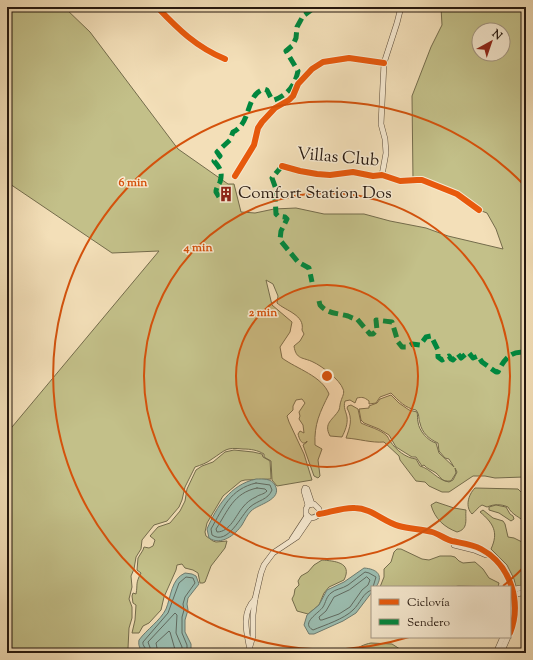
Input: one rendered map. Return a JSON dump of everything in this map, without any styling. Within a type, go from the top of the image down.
[{"type":"street","points":[[157,7],[190,40],[212,54],[225,59]]},
{"type":"street","name":"Villas Club","points":[[382,175],[386,153],[385,138],[381,124],[384,63],[401,7]]},
{"type":"street","points":[[235,176],[254,144],[260,124],[271,112],[293,96],[298,84],[312,69],[323,62],[349,58],[384,63]]},
{"type":"street","name":"Villas Club","points":[[282,166],[300,172],[330,175],[353,172],[373,176],[382,175],[400,181],[422,180],[457,194],[479,210]]},
{"type":"street","points":[[309,517],[305,511],[310,505],[317,506],[319,512]]},
{"type":"street","points":[[309,517],[314,518],[319,512],[348,508],[367,510],[398,526],[426,531],[446,542],[484,554],[500,569],[508,586]]},
{"type":"street","points":[[248,653],[252,636],[255,599],[260,573],[266,561],[276,550],[292,539],[309,517]]},
{"type":"street","points":[[511,591],[526,587]]},
{"type":"street","points":[[511,591],[526,592]]},
{"type":"street","points":[[511,591],[515,612],[511,628]]},
{"type":"street","points":[[249,646],[246,623],[248,611],[255,599]]},
{"type":"street","points":[[246,623],[253,622]]},
{"type":"street","points":[[496,653],[503,638]]},
{"type":"street","points":[[501,653],[508,638]]},
{"type":"shaded area","points":[[7,7],[64,7],[90,32],[178,149],[228,184],[234,184],[241,212],[255,213],[274,209],[296,208],[324,214],[364,214],[426,228],[448,236],[503,249],[496,229],[487,213],[479,210],[450,191],[413,180],[412,96],[431,47],[442,25],[441,7],[526,7],[526,481],[524,477],[495,478],[473,476],[449,492],[442,492],[429,486],[425,482],[416,481],[400,460],[399,456],[384,442],[346,438],[350,427],[350,416],[347,408],[351,405],[358,409],[361,423],[378,430],[387,436],[398,450],[409,457],[416,459],[420,466],[424,467],[443,480],[424,465],[422,466],[416,457],[412,457],[396,447],[389,435],[364,423],[361,420],[359,409],[369,408],[369,406],[377,403],[380,399],[391,395],[409,410],[417,412],[419,425],[424,435],[436,443],[439,453],[454,467],[449,459],[445,458],[439,451],[438,443],[424,433],[419,421],[418,413],[416,410],[405,406],[391,393],[380,397],[376,403],[369,404],[369,401],[362,397],[357,398],[355,403],[350,400],[345,401],[344,408],[347,415],[347,425],[342,437],[330,436],[328,432],[328,425],[339,410],[344,390],[335,378],[326,370],[296,354],[294,346],[300,341],[304,334],[301,321],[294,314],[277,303],[278,296],[273,284],[266,280],[272,305],[292,322],[290,332],[280,347],[282,358],[321,382],[329,394],[320,413],[315,438],[315,445],[322,449],[318,460],[320,476],[318,478],[314,476],[303,445],[307,441],[302,443],[298,436],[300,431],[304,433],[303,425],[299,419],[299,412],[305,403],[302,399],[296,400],[293,410],[287,416],[304,454],[312,480],[277,486],[272,480],[271,461],[264,457],[264,454],[249,449],[233,448],[226,450],[208,462],[195,467],[185,487],[179,507],[167,521],[154,525],[142,540],[141,549],[136,557],[131,576],[132,587],[129,599],[132,607],[128,648],[130,653],[7,653],[7,433],[159,251],[112,253],[7,182]],"holes":[[[455,468],[457,472],[451,481],[456,473]]]},
{"type":"shaded area","points":[[234,450],[262,454],[263,457],[270,461],[271,479],[241,481],[223,496],[207,523],[205,532],[206,536],[213,541],[227,541],[225,548],[211,566],[205,582],[200,583],[198,573],[185,568],[182,564],[177,565],[164,597],[161,610],[149,623],[143,626],[139,633],[132,633],[136,605],[133,603],[132,596],[133,593],[136,594],[137,582],[141,573],[137,570],[138,558],[144,547],[149,548],[153,546],[155,540],[150,536],[158,527],[170,523],[180,511],[185,501],[187,489],[196,470],[213,462],[225,452]]},
{"type":"shaded area","points":[[475,488],[518,489],[525,496],[523,509],[526,511],[526,523],[508,507],[503,505],[487,507],[482,505],[472,514],[468,501]]},
{"type":"shaded area","points":[[436,502],[466,510],[466,523],[461,531],[457,532],[448,528],[441,522],[431,505]]},
{"type":"shaded area","points":[[496,505],[506,507],[514,519],[511,521],[499,513],[489,510],[489,507]]},
{"type":"shaded area","points":[[483,510],[493,518],[503,521],[508,537],[514,538],[526,544],[526,585],[516,587],[507,565],[491,549],[494,538],[493,528],[480,512]]},
{"type":"shaded area","points":[[397,549],[401,549],[422,559],[429,560],[440,556],[451,556],[463,563],[475,562],[483,569],[489,578],[499,583],[498,586],[380,586],[384,577],[384,569],[391,562],[394,552]]},
{"type":"shaded area","points":[[322,560],[337,562],[344,566],[346,569],[346,574],[344,580],[329,587],[324,593],[319,605],[308,614],[297,611],[292,599],[295,589],[299,585],[298,581],[301,576]]},
{"type":"shaded area","points":[[371,643],[392,644],[406,653],[352,653],[360,646]]},
{"type":"water","points":[[256,479],[267,479],[275,485],[277,490],[273,498],[254,508],[232,536],[218,541],[209,538],[207,529],[220,505],[232,491],[247,482]]},
{"type":"water","points":[[364,568],[376,571],[379,576],[376,586],[371,586],[371,593],[356,613],[343,621],[314,634],[309,634],[304,625],[307,615],[319,605],[327,590],[344,582]]},
{"type":"water","points":[[185,573],[196,576],[199,584],[188,598],[188,610],[185,620],[185,632],[191,644],[191,653],[145,653],[140,648],[139,640],[166,609],[174,584],[180,576]]},
{"type":"marked path","points":[[219,197],[216,191],[221,179],[221,173],[214,161],[220,156],[217,152],[230,140],[233,132],[239,128],[254,97],[258,92],[264,89],[267,90],[271,98],[274,100],[287,92],[293,85],[298,71],[286,51],[293,45],[296,38],[297,27],[303,16],[315,7]]},
{"type":"marked path","points":[[282,166],[272,178],[276,189],[276,214],[287,219],[281,231],[280,240],[298,262],[309,268],[312,282]]},
{"type":"marked path","points":[[319,301],[320,305],[329,312],[357,319],[370,334],[373,334],[377,330],[376,320],[392,322],[398,342],[402,347],[407,347],[412,344],[420,345],[426,337],[431,336],[438,350],[438,357],[442,360],[449,356],[453,360],[458,354],[461,358],[469,353],[473,358],[478,356],[482,362],[498,372],[505,360],[512,354],[521,352],[526,353]]},
{"type":"cycle path","points":[[157,7],[188,37],[205,49],[225,59]]},
{"type":"cycle path","points":[[235,176],[254,145],[258,128],[262,122],[275,108],[293,96],[298,84],[312,69],[323,62],[349,58],[384,63]]},
{"type":"cycle path","points":[[282,166],[317,174],[330,175],[353,172],[373,176],[382,175],[400,181],[422,180],[457,194],[479,210]]},
{"type":"cycle path","points":[[319,514],[346,508],[367,510],[393,524],[432,532],[449,540],[478,547],[491,556],[500,565],[507,575],[511,586]]},
{"type":"cycle path","points":[[511,586],[515,609],[511,629]]},
{"type":"place","name":"Comfort Station Dos","points":[[226,194]]}]
